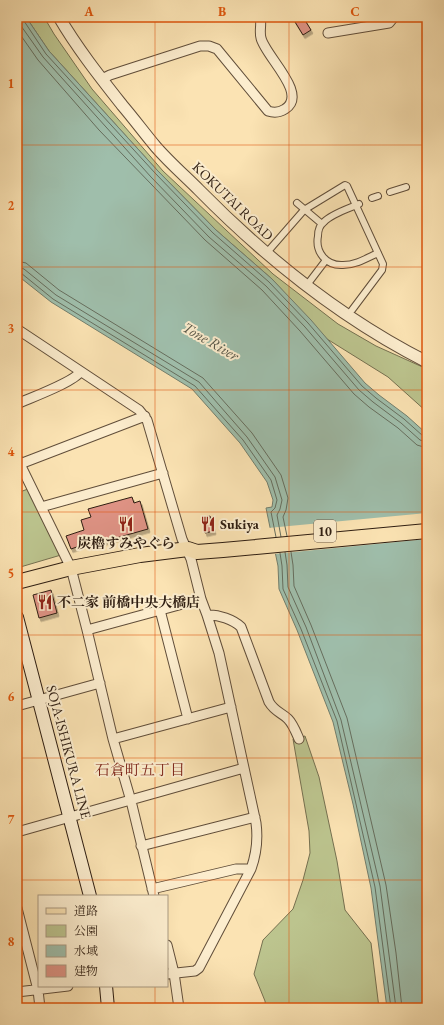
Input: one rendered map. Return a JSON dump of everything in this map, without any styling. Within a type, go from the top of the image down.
[{"type":"main road","name":"10","points":[[17,582],[71,568],[133,556],[187,549],[197,552],[223,546],[427,522]]},
{"type":"main road","name":"10","points":[[223,546],[427,531]]},
{"type":"main road","name":"SOJA-ISHIKURA LINE","points":[[17,616],[90,895]]},
{"type":"main road","points":[[106,987],[108,1008]]},
{"type":"street","name":"KOKUTAI ROAD","points":[[59,17],[67,31],[102,79],[157,148],[229,221],[289,273],[351,318],[402,350],[427,362]]},
{"type":"street","points":[[102,79],[110,75],[200,46],[209,46],[217,49],[268,110],[273,113],[280,112],[291,104],[293,92],[260,37],[260,17]]},
{"type":"street","points":[[328,33],[389,23],[394,17]]},
{"type":"street","points":[[270,250],[304,210],[345,185],[347,186],[358,205],[383,264],[382,270],[352,310]]},
{"type":"street","points":[[390,192],[406,187]]},
{"type":"street","points":[[297,203],[322,224]]},
{"type":"street","points":[[358,205],[328,218],[322,224],[318,232],[318,247],[320,253],[326,260],[334,265],[350,265],[378,253]]},
{"type":"street","points":[[310,281],[326,260]]},
{"type":"street","points":[[17,329],[139,410],[145,416],[149,423],[163,473],[191,559],[201,599],[208,615],[219,653],[255,817],[257,835],[254,857],[251,869],[202,965],[195,971],[171,974]]},
{"type":"street","points":[[17,404],[77,376],[80,372]]},
{"type":"street","points":[[145,416],[18,461],[71,568],[153,893],[236,869],[251,869]]},
{"type":"street","points":[[41,507],[163,473]]},
{"type":"street","points":[[87,630],[201,599]]},
{"type":"street","points":[[160,610],[188,719]]},
{"type":"street","points":[[208,615],[234,622],[241,627],[269,702],[273,708],[291,723],[299,739]]},
{"type":"street","points":[[17,706],[100,683]]},
{"type":"street","points":[[113,739],[231,707]]},
{"type":"street","points":[[17,832],[244,768]]},
{"type":"street","points":[[141,846],[255,817]]},
{"type":"street","points":[[17,908],[38,990],[40,1008]]},
{"type":"street","points":[[168,952],[171,974],[179,1008]]},
{"type":"street","points":[[17,992],[60,987]]},
{"type":"green space","points":[[26,17],[44,17],[92,89],[163,171],[273,274],[338,324],[376,346],[427,369],[427,412],[388,377],[327,339],[272,279],[216,230],[157,170],[49,51]]},
{"type":"green space","points":[[28,489],[61,555],[17,568],[17,493]]},
{"type":"green space","points":[[305,736],[319,777],[337,861],[345,910],[371,943],[379,1008],[266,1008],[265,1001],[254,974],[263,940],[293,909],[310,853],[309,831],[293,739]]},
{"type":"water","name":"Tone River","points":[[17,17],[26,17],[49,51],[157,170],[216,230],[272,279],[311,320],[365,383],[427,434],[427,1008],[387,1008],[371,888],[353,804],[333,722],[297,630],[279,589],[278,566],[266,508],[272,507],[273,500],[267,482],[240,443],[192,389],[51,302],[17,275]]},
{"type":"pier","points":[[427,513],[427,539],[274,554],[268,528]]},
{"type":"building","points":[[292,17],[303,17],[311,30],[303,35]]},
{"type":"building","points":[[132,497],[134,503],[140,501],[148,529],[88,546],[88,543],[71,549],[66,536],[84,530],[81,520],[91,517],[88,509]]},
{"type":"building","name":"Sukiya","points":[[210,516],[214,531],[205,533],[202,517]]},
{"type":"building","name":"不二家 前橋中央大橋店","points":[[51,590],[57,613],[39,618],[33,595]]},
{"type":"place","name":"炭櫓すみやぐら","points":[[126,524]]},
{"type":"place","name":"Sukiya","points":[[208,524]]},
{"type":"place","name":"不二家 前橋中央大橋店","points":[[45,602]]},
{"type":"district","name":"石倉町五丁目","points":[[140,769]]}]
